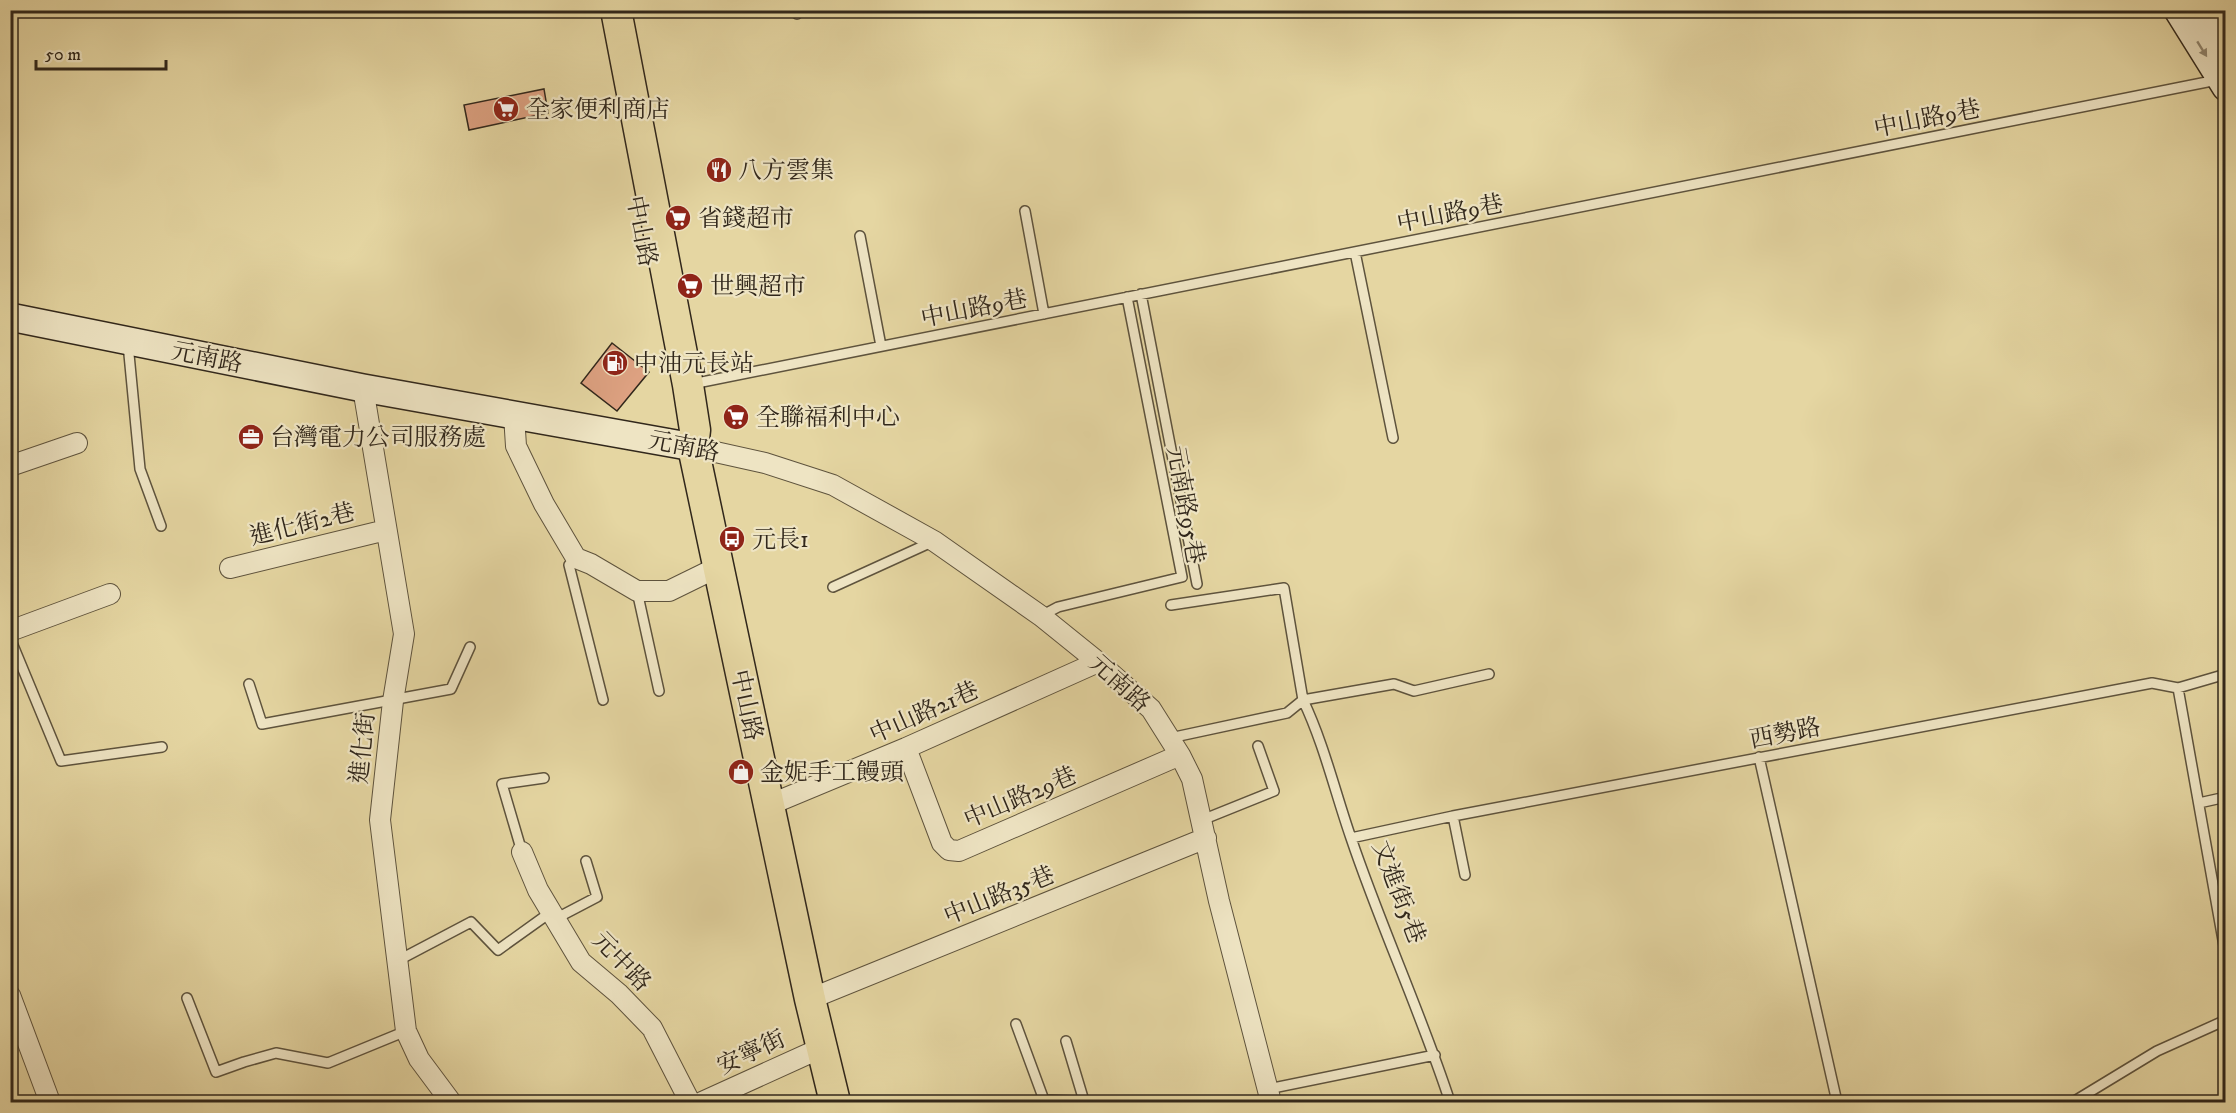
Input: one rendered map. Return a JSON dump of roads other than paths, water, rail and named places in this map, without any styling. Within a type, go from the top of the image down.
[{"type":"main road","name":"中山路","points":[[599,10],[681,431],[693,447]]},
{"type":"main road","name":"中山路","points":[[616,10],[688,385],[695,430],[693,447],[810,999],[835,1102]]},
{"type":"street","points":[[2178,10],[2224,81]]},
{"type":"street","points":[[2206,10],[2226,40]]},
{"type":"street","name":"元南路","points":[[10,317],[363,388],[693,447],[765,463],[833,485],[934,541],[1041,616],[1151,709],[1192,779],[1204,829]]},
{"type":"street","name":"進化街","points":[[363,388],[404,634],[393,701],[380,820],[406,1031],[419,1059],[451,1102]]},
{"type":"street","points":[[514,415],[516,446],[544,504],[576,558],[591,564],[637,591],[669,591],[718,567]]},
{"type":"street","points":[[10,466],[77,443]]},
{"type":"street","name":"進化街2巷","points":[[230,568],[386,530]]},
{"type":"street","points":[[10,631],[110,594]]},
{"type":"street","name":"中山路21巷","points":[[769,805],[906,748],[1098,662]]},
{"type":"street","name":"中山路29巷","points":[[906,748],[942,843],[949,850],[959,851],[1180,755]]},
{"type":"street","points":[[1204,829],[1219,901],[1270,1096]]},
{"type":"street","name":"中山路35巷","points":[[810,999],[1204,829]]},
{"type":"street","name":"元中路","points":[[522,852],[538,890],[581,963],[620,994],[652,1028],[690,1102]]},
{"type":"street","points":[[10,995],[50,1102]]},
{"type":"street","name":"安寧街","points":[[702,1102],[821,1048]]},
{"type":"lane","name":"中山路9巷","points":[[688,385],[2224,81]]},
{"type":"lane","points":[[1025,211],[1044,314]]},
{"type":"lane","points":[[860,236],[881,346]]},
{"type":"lane","points":[[1355,252],[1393,438]]},
{"type":"lane","points":[[1141,294],[1197,584]]},
{"type":"lane","name":"元南路95巷","points":[[1041,616],[1058,607],[1182,577],[1127,297]]},
{"type":"lane","points":[[127,342],[140,469],[161,526]]},
{"type":"lane","points":[[833,587],[934,541]]},
{"type":"lane","points":[[576,558],[570,565],[603,700]]},
{"type":"lane","name":"文進街5巷","points":[[1171,605],[1284,588],[1303,700],[1316,728],[1351,838],[1435,1055],[1450,1102]]},
{"type":"lane","points":[[637,591],[659,691]]},
{"type":"lane","points":[[10,638],[61,761],[162,747]]},
{"type":"lane","points":[[249,684],[262,724],[451,689],[470,647]]},
{"type":"lane","points":[[1170,738],[1287,713],[1303,700],[1394,684],[1414,691],[1489,674]]},
{"type":"lane","name":"西勢路","points":[[1351,838],[1454,816],[2152,683],[2178,688],[2226,674]]},
{"type":"lane","points":[[2178,688],[2226,957]]},
{"type":"lane","points":[[1204,829],[1274,791],[1257,746]]},
{"type":"lane","points":[[1759,757],[1837,1102]]},
{"type":"lane","points":[[522,852],[502,784],[544,778]]},
{"type":"lane","points":[[2199,803],[2226,797]]},
{"type":"lane","points":[[1454,816],[1465,875]]},
{"type":"lane","points":[[398,961],[471,922],[498,950],[553,915],[597,897],[586,861]]},
{"type":"lane","points":[[187,998],[216,1072],[276,1053],[328,1063],[406,1031]]},
{"type":"lane","points":[[2073,1102],[2157,1051],[2226,1020]]},
{"type":"lane","points":[[1017,1024],[1044,1100]]},
{"type":"lane","points":[[1066,1041],[1084,1101]]},
{"type":"lane","points":[[1270,1096],[1435,1055]]},
{"type":"lane","points":[[1031,1102],[1044,1100],[1099,1102]]},
{"type":"place","name":"全家便利商店","points":[[506,109]]},
{"type":"place","name":"八方雲集","points":[[719,170]]},
{"type":"place","name":"省錢超市","points":[[678,218]]},
{"type":"place","name":"世興超市","points":[[690,286]]},
{"type":"place","name":"中油元長站","points":[[615,363]]},
{"type":"place","name":"全聯福利中心","points":[[736,417]]},
{"type":"place","name":"台灣電力公司服務處","points":[[251,437]]},
{"type":"place","name":"元長1","points":[[732,539]]},
{"type":"place","name":"金妮手工饅頭","points":[[741,772]]}]
